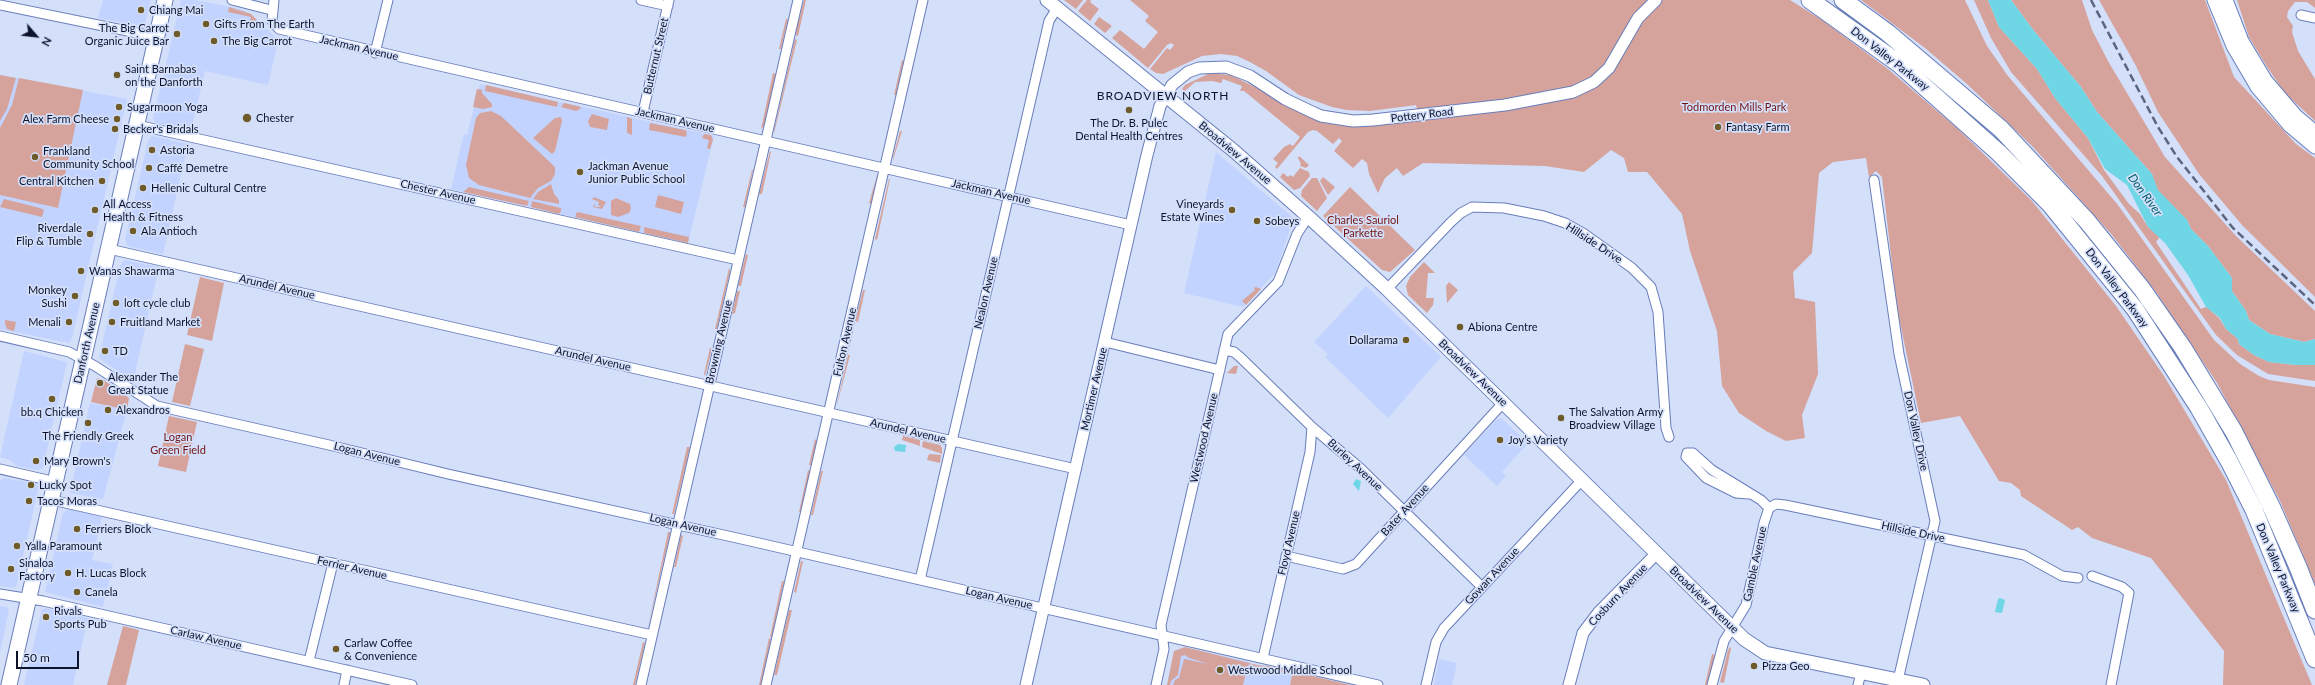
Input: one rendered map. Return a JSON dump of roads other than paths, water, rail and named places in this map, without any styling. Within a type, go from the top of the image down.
[{"type":"highway","name":"Don Valley Parkway","points":[[1810,0],[1898,63],[2000,153],[2050,204],[2135,309],[2200,408],[2229,461],[2254,510],[2315,659]]},
{"type":"highway","name":"Don Valley Parkway","points":[[1844,0],[1888,33],[2001,129],[2087,221],[2142,289],[2183,348],[2234,432],[2271,506],[2315,610]]},
{"type":"main road","name":"Danforth Avenue","points":[[9,685],[165,0]]},
{"type":"main road","points":[[2214,0],[2233,46],[2257,87],[2289,125],[2315,147]]},
{"type":"main road","points":[[2226,0],[2242,40],[2266,81],[2296,116],[2315,132]]},
{"type":"main road","name":"Broadview Avenue","points":[[1052,4],[1245,160],[1387,289],[1744,639],[1765,653],[1859,679],[1898,680],[1923,685]]},
{"type":"street","points":[[232,0],[271,10],[274,0]]},
{"type":"street","points":[[376,53],[388,0]]},
{"type":"street","points":[[641,0],[668,3]]},
{"type":"street","name":"Browning Avenue","points":[[641,685],[798,0]]},
{"type":"street","name":"Fulton Avenue","points":[[766,685],[923,0]]},
{"type":"street","name":"Pottery Road","points":[[1166,96],[1172,85],[1188,72],[1199,68],[1220,67],[1236,69],[1250,76],[1285,99],[1321,116],[1353,121],[1489,107],[1544,97],[1583,88],[1599,78],[1614,60],[1638,18],[1656,0]]},
{"type":"street","name":"Butternut Street","points":[[644,112],[668,3]]},
{"type":"street","name":"Nealon Avenue","points":[[920,580],[1052,4]]},
{"type":"street","points":[[0,6],[157,37]]},
{"type":"street","name":"Jackman Avenue","points":[[271,10],[272,21],[279,29],[376,53],[644,112],[1131,225]]},
{"type":"street","points":[[2301,15],[2315,18]]},
{"type":"street","name":"Mortimer Avenue","points":[[1026,685],[1131,225],[1160,106],[1166,96]]},
{"type":"street","name":"Chester Avenue","points":[[137,125],[738,260]]},
{"type":"street","name":"Don Valley Drive","points":[[1874,180],[1899,354],[1935,521],[1933,536],[1898,680]]},
{"type":"street","name":"Hillside Drive","points":[[1387,289],[1451,222],[1461,213],[1472,207],[1504,208],[1544,216],[1565,223],[1583,233],[1632,268],[1651,287],[1658,312],[1666,428],[1669,437]]},
{"type":"street","name":"Westwood Avenue","points":[[1156,685],[1164,649],[1161,625],[1224,350],[1230,330],[1270,292],[1282,276],[1297,234],[1308,217]]},
{"type":"street","name":"Arundel Avenue","points":[[109,249],[1076,469]]},
{"type":"street","name":"Logan Avenue","points":[[0,336],[69,352],[84,359],[157,406],[448,474],[797,551],[1378,685]]},
{"type":"street","points":[[1104,342],[1220,370]]},
{"type":"street","name":"Burley Avenue","points":[[1224,350],[1234,352],[1240,357],[1312,427],[1354,463],[1482,587]]},
{"type":"street","name":"Bater Avenue","points":[[1286,556],[1337,568],[1349,568],[1356,564],[1503,403]]},
{"type":"street","name":"Floyd Avenue","points":[[1263,658],[1310,452],[1312,427]]},
{"type":"street","points":[[1749,494],[1736,493],[1706,478],[1686,457],[1686,454],[1693,453],[1712,470],[1749,494],[1769,508]]},
{"type":"street","points":[[0,469],[56,482]]},
{"type":"street","name":"Gowan Avenue","points":[[1426,685],[1436,642],[1444,628],[1582,480]]},
{"type":"street","name":"Ferrier Avenue","points":[[52,500],[652,635]]},
{"type":"street","name":"Hillside Drive","points":[[1769,508],[1776,504],[1785,505],[2024,555],[2062,576],[2078,578]]},
{"type":"street","name":"Gamble Avenue","points":[[1712,685],[1724,641],[1746,605],[1764,523],[1769,508]]},
{"type":"street","name":"Cosburn Avenue","points":[[1569,685],[1583,633],[1599,612],[1657,553]]},
{"type":"street","points":[[310,661],[333,563]]},
{"type":"street","points":[[2092,576],[2122,587],[2129,593],[2111,685]]},
{"type":"street","name":"Carlaw Avenue","points":[[0,594],[29,599],[310,661],[412,685]]},
{"type":"street","points":[[344,685],[347,670]]},
{"type":"water","name":"Don River","points":[[1988,0],[2011,0],[2034,31],[2081,87],[2097,112],[2152,174],[2158,190],[2187,220],[2191,229],[2208,246],[2232,278],[2232,291],[2246,311],[2249,320],[2270,334],[2304,342],[2315,339],[2315,365],[2269,362],[2254,355],[2239,344],[2238,339],[2226,329],[2220,318],[2206,307],[2188,275],[2165,243],[2148,227],[2127,185],[2105,169],[2088,138],[2055,98],[2037,69],[1999,27]]},
{"type":"water","points":[[898,444],[906,445],[905,452],[895,451],[894,447]]},
{"type":"water","points":[[1356,479],[1361,481],[1359,491],[1353,484]]},
{"type":"water","points":[[2000,598],[2005,600],[2002,613],[1995,612],[1998,599]]},
{"type":"railway","points":[[2091,0],[2158,127],[2177,157],[2233,228],[2315,305]]},
{"type":"place","name":"Chiang Mai","points":[[141,10]]},
{"type":"place","name":"Gifts From The Earth","points":[[206,24]]},
{"type":"place","name":"The Big Carrot Organic Juice Bar","points":[[177,34]]},
{"type":"place","name":"The Big Carrot","points":[[214,41]]},
{"type":"place","name":"Saint Barnabas on the Danforth","points":[[117,75]]},
{"type":"place","name":"Sugarmoon Yoga","points":[[119,107]]},
{"type":"place","name":"The Dr. B. Pulec Dental Health Centres","points":[[1129,110]]},
{"type":"place","name":"Chester","points":[[247,118]]},
{"type":"place","name":"Alex Farm Cheese","points":[[117,119]]},
{"type":"place","name":"Fantasy Farm","points":[[1718,127]]},
{"type":"place","name":"Becker's Bridals","points":[[115,129]]},
{"type":"place","name":"Astoria","points":[[152,150]]},
{"type":"place","name":"Frankland Community School","points":[[35,157]]},
{"type":"place","name":"Caffé Demetre","points":[[149,168]]},
{"type":"place","name":"Jackman Avenue Junior Public School","points":[[580,172]]},
{"type":"place","name":"Central Kitchen","points":[[102,181]]},
{"type":"place","name":"Hellenic Cultural Centre","points":[[143,188]]},
{"type":"place","name":"All Access Health & Fitness","points":[[95,210]]},
{"type":"place","name":"Vineyards Estate Wines","points":[[1232,210]]},
{"type":"place","name":"Sobeys","points":[[1257,221]]},
{"type":"place","name":"Ala Antioch","points":[[133,231]]},
{"type":"place","name":"Riverdale Flip & Tumble","points":[[90,234]]},
{"type":"place","name":"Wanas Shawarma","points":[[81,271]]},
{"type":"place","name":"Monkey Sushi","points":[[75,296]]},
{"type":"place","name":"loft cycle club","points":[[116,303]]},
{"type":"place","name":"Menali","points":[[69,322]]},
{"type":"place","name":"Fruitland Market","points":[[112,322]]},
{"type":"place","name":"Abiona Centre","points":[[1460,327]]},
{"type":"place","name":"Dollarama","points":[[1406,340]]},
{"type":"place","name":"TD","points":[[105,351]]},
{"type":"place","name":"Alexander The Great Statue","points":[[100,383]]},
{"type":"place","name":"bb.q Chicken","points":[[52,399]]},
{"type":"place","name":"Alexandros","points":[[108,410]]},
{"type":"place","name":"The Salvation Army Broadview Village","points":[[1561,418]]},
{"type":"place","name":"The Friendly Greek","points":[[88,423]]},
{"type":"place","name":"Joy’s Variety","points":[[1500,440]]},
{"type":"place","name":"Mary Brown's","points":[[36,461]]},
{"type":"place","name":"Lucky Spot","points":[[31,485]]},
{"type":"place","name":"Tacos Moras","points":[[29,501]]},
{"type":"place","name":"Ferriers Block","points":[[77,529]]},
{"type":"place","name":"Yalla Paramount","points":[[17,546]]},
{"type":"place","name":"Sinaloa Factory","points":[[11,569]]},
{"type":"place","name":"H. Lucas Block","points":[[68,573]]},
{"type":"place","name":"Canela","points":[[77,592]]},
{"type":"place","name":"Rivals Sports Pub","points":[[46,617]]},
{"type":"place","name":"Carlaw Coffee & Convenience","points":[[336,649]]},
{"type":"place","name":"Pizza Geo","points":[[1754,666]]},
{"type":"place","name":"Westwood Middle School","points":[[1220,670]]},
{"type":"district","name":"BROADVIEW NORTH","points":[[1163,96]]},
{"type":"park label","name":"Todmorden Mills Park","points":[[1734,107]]},
{"type":"park label","name":"Charles Sauriol Parkette","points":[[1363,226]]},
{"type":"park label","name":"Logan Green Field","points":[[178,443]]}]
